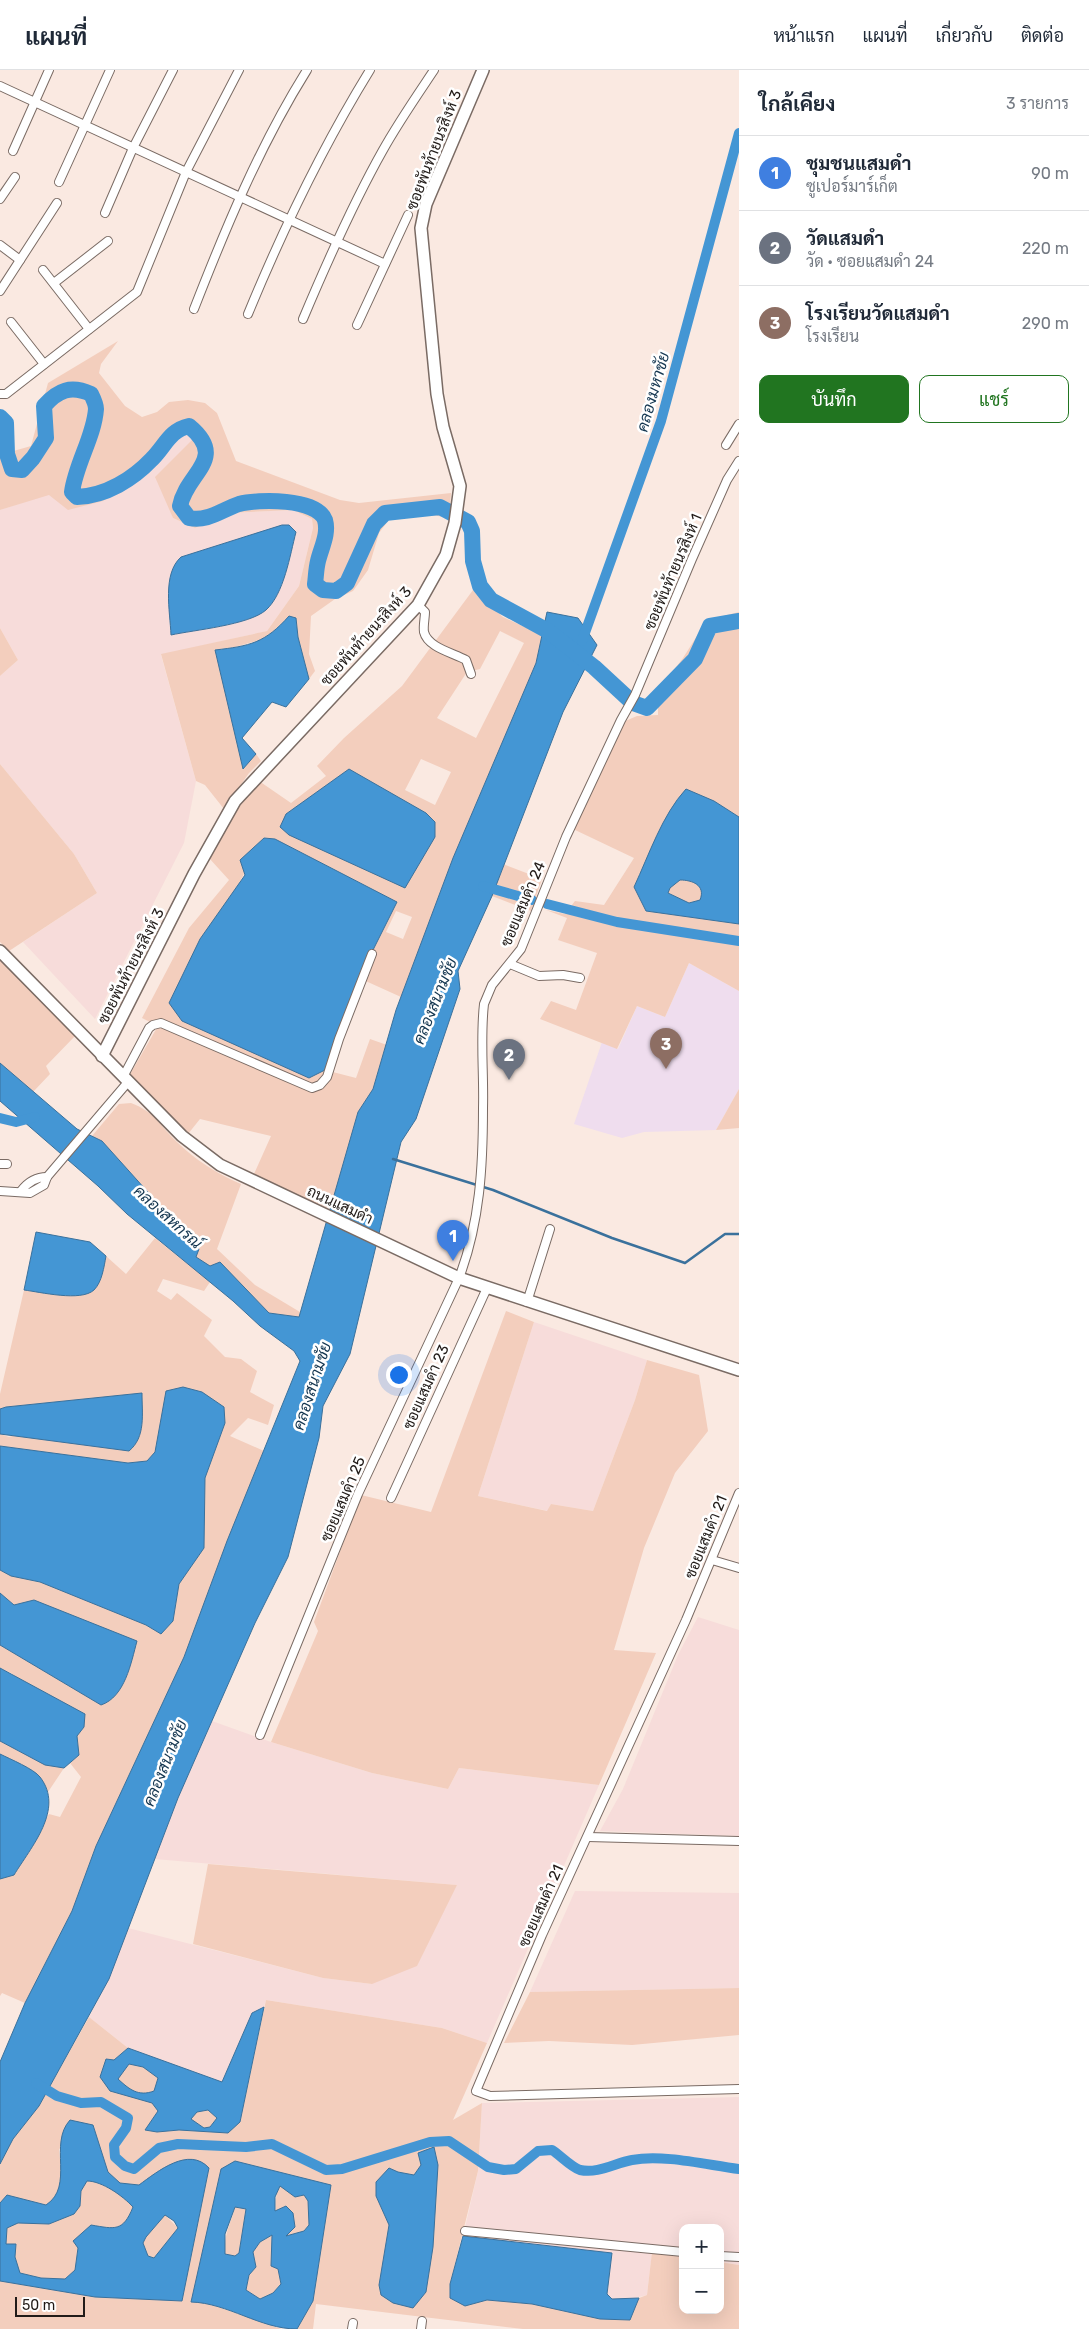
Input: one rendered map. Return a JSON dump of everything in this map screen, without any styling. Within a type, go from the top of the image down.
[{"type":"street","points":[[13,151],[33,102],[49,70]]},
{"type":"street","points":[[58,182],[110,70]]},
{"type":"street","points":[[105,213],[132,148],[173,70]]},
{"type":"street","points":[[0,394],[6,394],[137,292],[186,172],[239,70]]},
{"type":"street","points":[[194,309],[240,197],[285,108],[307,70]]},
{"type":"street","points":[[248,314],[288,219],[325,146],[370,70]]},
{"type":"street","points":[[303,319],[336,241],[383,150],[434,70]]},
{"type":"street","name":"ซอยพันท้ายนรสิงห์ 3","points":[[102,1056],[207,849],[235,801],[418,605],[446,556],[459,499],[458,478],[443,427],[437,394],[421,228],[426,204],[483,70]]},
{"type":"street","points":[[0,86],[385,264]]},
{"type":"street","points":[[0,199],[15,177]]},
{"type":"street","points":[[0,291],[57,203]]},
{"type":"street","points":[[357,326],[408,215]]},
{"type":"street","points":[[54,284],[108,242]]},
{"type":"street","points":[[0,245],[20,260]]},
{"type":"street","points":[[43,270],[89,329]]},
{"type":"street","points":[[11,322],[44,364]]},
{"type":"street","points":[[726,445],[739,424]]},
{"type":"street","name":"ซอยพันท้ายนรสิงห์ 1","points":[[635,696],[692,558],[727,480],[739,460]]},
{"type":"street","points":[[418,605],[426,612],[424,632],[428,639],[439,647],[466,660],[470,674]]},
{"type":"street","name":"ซอยแสมดำ 24","points":[[459,1278],[470,1249],[476,1223],[482,1165],[484,1004],[492,985],[521,949],[566,837],[621,720],[635,696]]},
{"type":"street","name":"ถนนแสมดำ","points":[[0,951],[182,1136],[216,1163],[459,1278],[527,1302],[739,1370]]},
{"type":"street","points":[[0,1191],[21,1191],[26,1185],[40,1177],[47,1177],[89,1128],[126,1080],[149,1028],[153,1025],[161,1023],[312,1088],[320,1085],[327,1077],[339,1039],[372,954]]},
{"type":"street","points":[[510,964],[539,976],[563,975],[580,978]]},
{"type":"street","points":[[527,1302],[550,1229]]},
{"type":"street","name":"ซอยแสมดำ 25","points":[[260,1735],[358,1494],[459,1278]]},
{"type":"street","name":"ซอยแสมดำ 23","points":[[391,1498],[487,1288]]},
{"type":"street","name":"ซอยแสมดำ 21","points":[[739,1492],[712,1560],[542,1935],[476,2091],[497,2096],[739,2089]]},
{"type":"street","points":[[712,1560],[739,1568]]},
{"type":"street","points":[[588,1837],[739,1840]]},
{"type":"street","points":[[465,2231],[679,2252]]},
{"type":"street","points":[[724,2256],[739,2258]]},
{"type":"shaded area","points":[[118,341],[101,364],[99,373],[125,406],[142,417],[157,412],[169,402],[188,400],[205,403],[217,413],[236,461],[340,500],[359,503],[451,493],[449,518],[421,513],[391,517],[379,533],[368,570],[353,591],[335,599],[311,616],[309,654],[315,671],[309,679],[298,637],[296,618],[289,616],[266,638],[235,647],[215,650],[244,768],[256,754],[261,761],[249,773],[224,809],[205,785],[196,781],[161,654],[267,631],[299,586],[313,528],[312,519],[293,510],[229,513],[195,528],[173,518],[155,477],[193,439],[176,424],[141,467],[148,473],[103,501],[68,510],[49,495],[0,510],[0,426],[3,430],[3,454],[31,446],[48,383]]},
{"type":"shaded area","points":[[176,424],[193,439],[167,500],[173,518],[195,528],[229,513],[293,510],[312,519],[313,528],[299,586],[267,631],[161,655],[196,781],[184,843],[95,1019],[23,942],[97,893],[74,854],[0,764],[0,676],[18,660],[0,628],[0,510],[49,494],[147,472],[141,467]]},
{"type":"shaded area","points":[[473,590],[503,617],[542,635],[536,663],[453,858],[401,997],[359,978],[397,902],[275,839],[264,838],[239,883],[309,1078],[325,1070],[356,1078],[370,1039],[387,1045],[373,1089],[358,1112],[331,1209],[286,1192],[254,1174],[271,1136],[200,1119],[188,1134],[129,1076],[158,1026],[142,1018],[189,928],[229,880],[209,858],[238,809],[259,781],[291,803],[326,776],[317,766],[344,738],[402,686]],"holes":[[[500,631],[524,643],[476,738],[437,718],[467,672],[480,669]],[[421,759],[451,772],[435,805],[405,790]],[[349,770],[426,813],[435,822],[332,782]],[[396,911],[412,917],[403,939],[386,932]]]},
{"type":"shaded area","points":[[739,612],[739,817],[713,801],[678,798],[634,887],[647,911],[739,924],[739,991],[689,963],[665,1017],[637,1006],[617,1049],[540,1019],[551,1001],[576,1010],[597,953],[558,940],[567,918],[546,910],[565,914],[575,901],[604,905],[634,858],[573,829],[623,722],[637,716],[658,715],[658,691],[683,658],[707,620]]},
{"type":"shaded area","points":[[0,628],[18,660],[0,676]]},
{"type":"shaded area","points":[[0,764],[74,854],[97,893],[9,951],[0,942]]},
{"type":"shaded area","points":[[503,864],[542,879],[531,911],[492,896]]},
{"type":"shaded area","points":[[680,880],[697,884],[701,891],[700,900],[689,903],[668,893],[670,888]]},
{"type":"shaded area","points":[[0,959],[75,1036],[46,1066],[50,1074],[33,1092],[0,1063]]},
{"type":"shaded area","points":[[689,963],[739,991],[739,1089],[716,1130],[644,1132],[622,1138],[574,1124],[602,1042],[618,1049],[637,1006],[665,1017]]},
{"type":"shaded area","points":[[739,1089],[739,1128],[716,1130]]},
{"type":"shaded area","points":[[131,1103],[146,1110],[177,1142],[199,1160],[241,1184],[217,1249],[255,1285],[300,1312],[299,1317],[269,1313],[196,1257],[199,1248],[102,1141],[92,1136],[119,1104]]},
{"type":"shaded area","points":[[155,1238],[210,1282],[204,1291],[163,1279],[157,1291],[171,1300],[177,1293],[212,1320],[204,1336],[225,1357],[241,1359],[257,1371],[250,1392],[274,1405],[268,1425],[248,1418],[230,1436],[264,1451],[184,1657],[96,1846],[72,1911],[25,2003],[2,1993],[0,1996],[0,1879],[14,1875],[49,1814],[60,1817],[81,1777],[70,1763],[79,1755],[77,1736],[84,1727],[11,1673],[0,1668],[0,1645],[101,1705],[34,1601],[14,1605],[0,1593],[0,1570],[11,1576],[40,1582],[146,1625],[161,1634],[173,1621],[179,1584],[204,1548],[205,1478],[225,1423],[159,1432],[155,1452],[147,1461],[128,1463],[0,1446],[0,1434],[9,1437],[142,1393],[0,1409],[0,1394],[24,1290],[70,1296],[88,1294],[99,1283],[106,1256],[126,1274]]},
{"type":"shaded area","points":[[506,1311],[534,1322],[478,1496],[547,1511],[551,1504],[593,1511],[635,1400],[647,1360],[699,1375],[708,1431],[675,1473],[644,1548],[614,1650],[656,1653],[599,1785],[459,1768],[448,1789],[372,1773],[271,1742],[318,1631],[314,1622],[361,1495],[431,1512]]},
{"type":"shaded area","points":[[534,1322],[647,1360],[635,1400],[593,1511],[551,1504],[548,1511],[478,1496]]},
{"type":"shaded area","points":[[698,1617],[739,1630],[739,1836],[600,1831],[623,1789],[678,1655]]},
{"type":"shaded area","points":[[212,1721],[271,1742],[372,1773],[448,1789],[459,1768],[599,1785],[487,2043],[442,2028],[266,2000],[264,2007],[252,2013],[222,2082],[128,2048],[89,2017],[109,1979],[128,1928],[323,1978],[372,1984],[457,1885],[155,1859],[178,1798]]},
{"type":"shaded area","points":[[0,1741],[45,1765],[64,1768],[48,1792],[39,1776],[0,1754]]},
{"type":"shaded area","points":[[208,1864],[457,1885],[417,1966],[372,1984],[323,1978],[193,1944]]},
{"type":"shaded area","points":[[575,1891],[739,1893],[739,1988],[530,1992]]},
{"type":"shaded area","points":[[739,1988],[739,2035],[632,2045],[549,2041],[504,2043],[530,1992]]},
{"type":"shaded area","points":[[266,2000],[442,2028],[487,2043],[453,2120],[482,2103],[478,2171],[450,2284],[465,2306],[487,2300],[532,2304],[600,2319],[630,2320],[639,2298],[647,2295],[652,2252],[679,2256],[679,2314],[724,2314],[724,2263],[739,2265],[739,2329],[523,2329],[316,2304],[313,2329],[297,2329],[313,2301],[331,2185],[235,2161],[191,2302],[207,2303],[281,2329],[0,2329],[0,2281],[95,2297],[182,2301],[209,2168],[158,2171],[139,2185],[120,2183],[108,2172],[93,2125],[59,2149],[60,2180],[59,2187],[52,2200],[46,2205],[7,2195],[0,2203],[0,2164],[13,2139],[39,2106],[89,2017],[128,2048],[114,2060],[110,2091],[153,2103],[158,2111],[145,2130],[157,2132],[179,2130],[227,2133],[240,2122]],"holes":[[[421,2165],[379,2285],[389,2225],[376,2196],[398,2172],[414,2175]]]},
{"type":"shaded area","points":[[129,2064],[143,2067],[158,2078],[154,2091],[143,2093],[134,2091],[117,2079]]},
{"type":"shaded area","points":[[739,2097],[739,2265],[724,2263],[724,2224],[679,2224],[679,2256],[652,2253],[647,2295],[627,2300],[612,2299],[607,2294],[612,2254],[463,2236],[478,2171],[482,2103]]},
{"type":"shaded area","points":[[208,2110],[217,2118],[210,2127],[204,2128],[191,2119],[197,2112]]},
{"type":"shaded area","points":[[87,2181],[106,2186],[129,2203],[133,2207],[129,2218],[121,2227],[110,2228],[91,2225],[78,2248],[75,2270],[65,2279],[41,2278],[20,2273],[15,2257],[16,2244],[6,2245],[7,2228],[18,2223],[49,2224],[74,2214],[80,2206],[81,2191]]},
{"type":"shaded area","points":[[280,2185],[295,2197],[304,2195],[308,2201],[309,2226],[304,2231],[284,2237],[275,2205]]},
{"type":"shaded area","points":[[235,2207],[246,2209],[239,2253],[235,2256],[225,2254],[225,2247],[226,2235]]},
{"type":"shaded area","points":[[165,2215],[178,2228],[154,2258],[148,2256],[143,2243]]},
{"type":"shaded area","points":[[272,2235],[271,2265],[278,2269],[281,2284],[273,2293],[260,2299],[246,2290],[249,2275],[256,2267],[253,2252],[260,2242]]},
{"type":"water","points":[[282,525],[289,525],[296,532],[282,584],[266,610],[247,620],[171,635],[169,583],[175,564],[181,557]]},
{"type":"water","points":[[547,612],[578,618],[597,645],[563,712],[492,896],[458,971],[460,989],[416,1119],[401,1142],[350,1354],[323,1406],[319,1438],[288,1557],[255,1623],[178,1798],[109,1979],[39,2106],[13,2139],[0,2164],[0,2062],[25,2003],[72,1911],[96,1846],[184,1657],[227,1541],[300,1361],[294,1351],[260,1326],[233,1301],[127,1214],[98,1186],[0,1101],[0,1063],[77,1129],[102,1141],[199,1249],[196,1257],[210,1266],[220,1262],[269,1313],[299,1317],[358,1112],[373,1089],[396,1010],[453,858],[536,663]]},
{"type":"water","points":[[289,616],[296,618],[298,637],[309,679],[286,707],[272,702],[242,738],[256,754],[243,769],[215,650],[256,642],[272,632]]},
{"type":"water","points":[[349,769],[426,813],[435,822],[435,837],[405,888],[289,835],[280,827],[286,814]]},
{"type":"water","points":[[686,789],[714,801],[739,817],[739,924],[646,911],[634,887],[663,823],[677,799]],"holes":[[[680,880],[697,884],[701,891],[700,900],[689,903],[668,893],[670,888]]]},
{"type":"water","points":[[264,838],[275,839],[397,902],[359,978],[325,1070],[309,1078],[182,1021],[169,1003],[200,939],[245,875],[240,860]]},
{"type":"water","points":[[36,1232],[90,1242],[106,1256],[101,1279],[97,1287],[88,1294],[70,1296],[24,1290]]},
{"type":"water","points":[[183,1387],[202,1392],[224,1407],[225,1423],[205,1478],[204,1548],[179,1584],[173,1621],[161,1634],[146,1625],[40,1582],[11,1576],[0,1570],[0,1446],[128,1463],[147,1461],[155,1452],[166,1391]]},
{"type":"water","points":[[142,1393],[141,1432],[129,1451],[0,1434],[0,1409],[6,1407]]},
{"type":"water","points":[[0,1593],[14,1605],[34,1600],[137,1641],[126,1678],[116,1695],[101,1705],[0,1645]]},
{"type":"water","points":[[0,1668],[85,1714],[84,1727],[77,1736],[79,1755],[64,1768],[45,1765],[0,1741]]},
{"type":"water","points":[[0,1754],[22,1764],[37,1774],[47,1789],[49,1802],[43,1828],[29,1852],[14,1875],[0,1879]]},
{"type":"water","points":[[264,2007],[240,2122],[228,2133],[179,2130],[157,2132],[145,2130],[158,2111],[152,2103],[110,2091],[100,2077],[106,2059],[114,2060],[128,2048],[222,2082],[252,2013]],"holes":[[[129,2064],[143,2067],[158,2078],[154,2091],[148,2093],[134,2091],[118,2079]],[[208,2110],[217,2118],[210,2127],[204,2128],[191,2119],[197,2112]]]},
{"type":"water","points":[[70,2120],[93,2125],[108,2172],[120,2183],[139,2185],[155,2173],[183,2160],[192,2159],[201,2162],[209,2168],[182,2301],[95,2297],[0,2281],[0,2203],[7,2195],[46,2205],[54,2197],[59,2187],[61,2176],[60,2152],[64,2130]],"holes":[[[87,2181],[112,2190],[133,2207],[126,2221],[122,2225],[112,2228],[91,2225],[73,2241],[78,2248],[75,2270],[65,2279],[41,2278],[20,2273],[15,2257],[16,2244],[6,2244],[7,2228],[18,2223],[49,2224],[74,2214],[80,2206],[81,2191]],[[165,2215],[174,2221],[178,2228],[154,2258],[148,2256],[143,2243]]]},
{"type":"water","points":[[434,2147],[438,2165],[433,2247],[426,2292],[413,2308],[393,2303],[381,2295],[379,2285],[389,2225],[376,2196],[376,2182],[389,2168],[414,2175],[421,2165],[418,2153]]},
{"type":"water","points":[[235,2161],[331,2185],[313,2301],[297,2329],[270,2325],[205,2303],[191,2302],[221,2169]],"holes":[[[280,2186],[295,2197],[304,2195],[308,2201],[309,2225],[304,2231],[286,2236],[295,2227],[293,2213],[286,2206],[275,2211],[275,2197]],[[235,2207],[246,2209],[239,2253],[235,2256],[225,2254],[225,2234]],[[272,2235],[271,2266],[278,2269],[281,2284],[273,2293],[260,2299],[246,2290],[249,2275],[256,2267],[253,2252],[260,2242]]]},
{"type":"water","points":[[463,2236],[612,2253],[607,2294],[612,2299],[639,2298],[630,2320],[600,2319],[532,2304],[487,2300],[465,2306],[450,2298],[450,2284]]},
{"type":"waterway","name":"คลองมหาชัย","points":[[582,641],[661,421],[739,133]]},
{"type":"waterway","points":[[0,417],[6,423],[7,454],[12,469],[22,470],[33,458],[46,438],[44,406],[54,396],[65,391],[77,390],[91,394],[96,409],[95,419],[74,481],[72,492],[77,497],[108,490],[128,480],[152,459],[172,435],[182,428],[189,426],[200,438],[205,448],[202,466],[184,494],[180,506],[189,518],[208,517],[239,504],[259,501],[286,502],[311,508],[320,513],[326,525],[317,564],[315,584],[323,590],[336,591],[347,583],[374,524],[385,513],[440,507],[468,522],[472,531],[473,561],[480,586],[491,600],[548,631],[594,667],[633,703],[647,708],[695,659],[710,626],[739,621]]},
{"type":"waterway","points":[[483,886],[532,900]]},
{"type":"waterway","points":[[547,904],[617,922],[739,941]]},
{"type":"waterway","points":[[0,1118],[16,1122],[35,1117]]},
{"type":"waterway","points":[[393,1159],[493,1190],[612,1238],[685,1263],[725,1234],[739,1234]]},
{"type":"waterway","points":[[36,2083],[57,2096],[81,2103],[101,2102],[128,2118],[126,2128],[114,2145],[115,2157],[125,2166],[134,2169],[159,2148],[178,2144],[246,2147],[272,2144],[326,2170],[342,2169],[430,2142],[449,2141],[488,2167],[504,2170],[516,2169],[538,2151],[552,2150],[569,2164],[580,2170],[587,2171],[644,2158],[685,2161],[739,2169]]},
{"type":"place","name":"โรงเรียนวัดแสมดำ","points":[[666,1069]]},
{"type":"place","name":"วัดแสมดำ","points":[[509,1080]]},
{"type":"place","name":"ชุมชนแสมดำ","points":[[453,1261]]},
{"type":"water label","name":"คลองสนามชัย","points":[[435,1001]]},
{"type":"water label","name":"คลองสหกรณ์","points":[[168,1217]]},
{"type":"water label","name":"คลองสนามชัย","points":[[312,1386]]},
{"type":"water label","name":"คลองสนามชัย","points":[[165,1763]]}]
